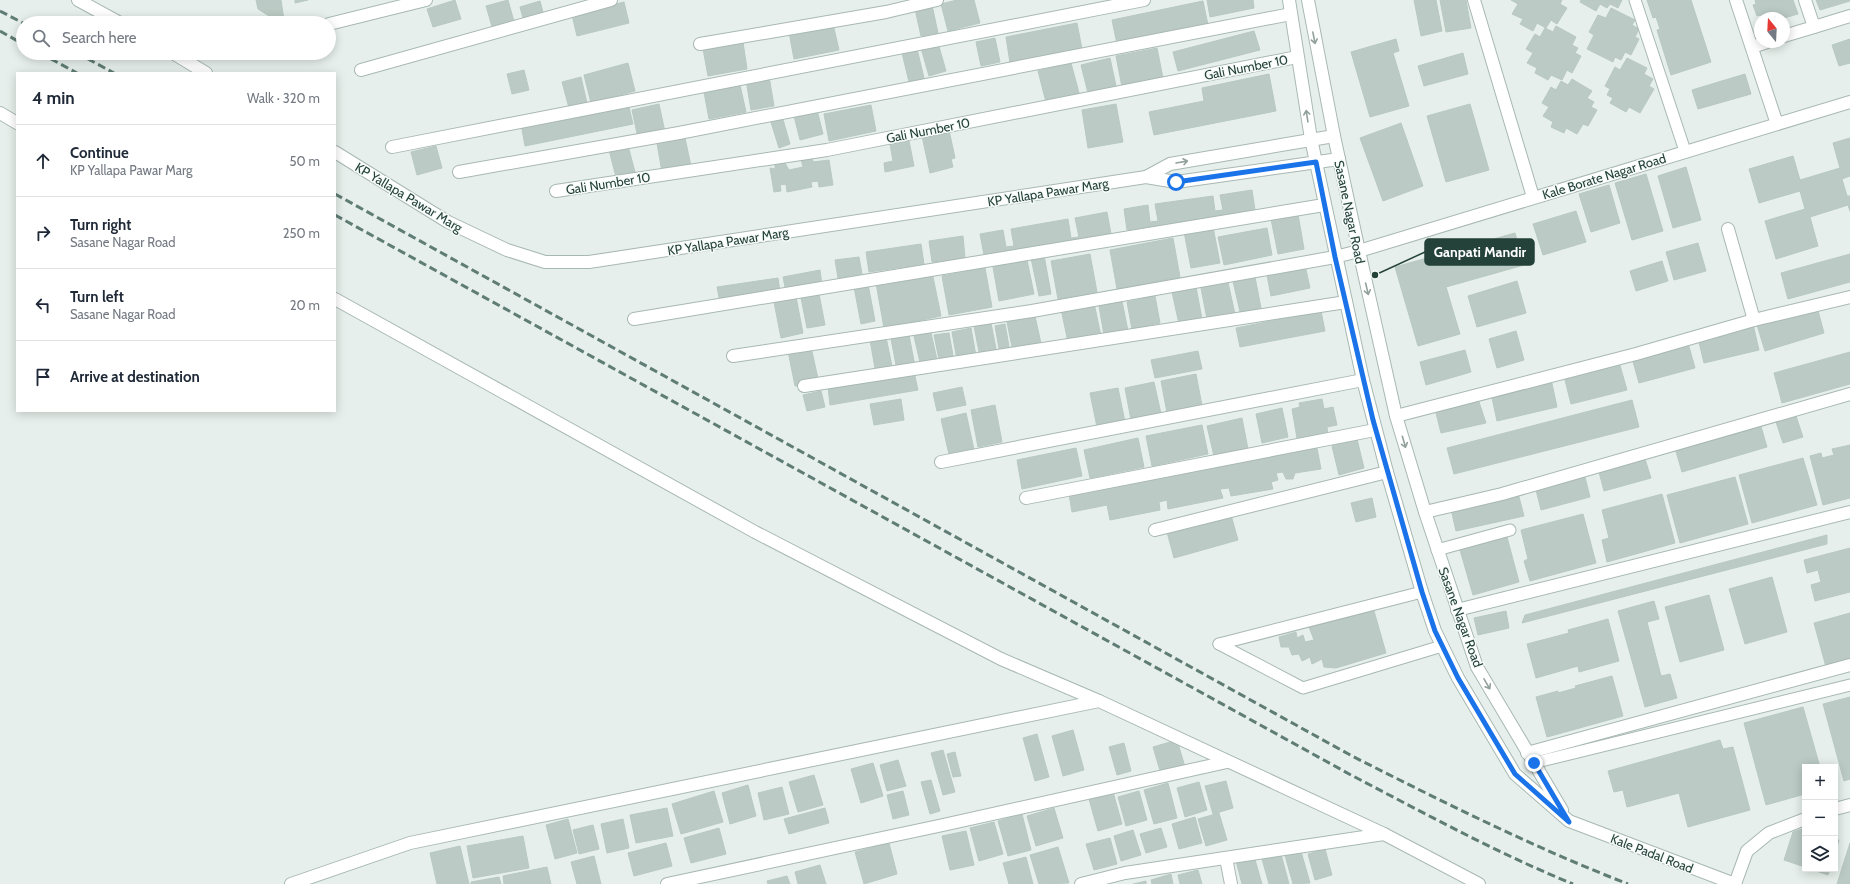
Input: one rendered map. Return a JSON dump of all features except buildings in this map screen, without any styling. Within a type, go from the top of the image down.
[{"type":"street","points":[[78,0],[107,16]]},
{"type":"street","points":[[336,22],[426,0]]},
{"type":"street","points":[[361,70],[611,0]]},
{"type":"street","points":[[700,44],[886,12],[937,0]]},
{"type":"street","points":[[392,147],[1144,0]]},
{"type":"street","name":"Sasane Nagar Road","points":[[1289,0],[1311,140],[1335,257],[1363,380],[1387,472],[1422,592],[1442,646],[1458,678],[1515,774],[1569,822]]},
{"type":"street","name":"Sasane Nagar Road","points":[[1308,0],[1358,251],[1396,416],[1437,550],[1477,667],[1569,822]]},
{"type":"street","points":[[1474,0],[1533,197]]},
{"type":"street","points":[[1736,0],[1777,124]]},
{"type":"street","points":[[1805,0],[1814,27]]},
{"type":"street","points":[[459,172],[679,133],[1291,14]]},
{"type":"street","points":[[1790,34],[1850,16]]},
{"type":"street","name":"Gali Number 10","points":[[556,191],[827,150],[1297,57]]},
{"type":"street","points":[[185,60],[204,72]]},
{"type":"street","name":"Kale Borate Nagar Road","points":[[733,356],[1032,311],[1335,257],[1850,102]]},
{"type":"street","points":[[0,113],[16,122]]},
{"type":"street","name":"KP Yallapa Pawar Marg","points":[[1146,177],[1170,164],[1334,136]]},
{"type":"street","name":"KP Yallapa Pawar Marg","points":[[336,153],[448,222],[507,250],[545,262],[597,261],[1146,177],[1176,182],[1339,159]]},
{"type":"street","points":[[634,318],[1324,205]]},
{"type":"street","points":[[1728,229],[1754,320]]},
{"type":"street","points":[[1396,416],[1636,354],[1754,320],[1850,297]]},
{"type":"street","points":[[336,300],[755,532],[1001,659],[1099,701],[1384,834],[1479,884]]},
{"type":"street","points":[[804,386],[1346,302]]},
{"type":"street","points":[[941,462],[1363,380]]},
{"type":"street","points":[[1425,512],[1502,494],[1850,394]]},
{"type":"street","points":[[1026,498],[1376,430]]},
{"type":"street","points":[[1155,530],[1387,472]]},
{"type":"street","points":[[1457,610],[1850,512]]},
{"type":"street","points":[[1530,758],[1850,665]]},
{"type":"street","points":[[290,884],[410,842],[1099,701]]},
{"type":"street","points":[[667,884],[1227,762]]},
{"type":"street","points":[[1838,808],[1850,805]]},
{"type":"street","points":[[1735,884],[1747,851],[1769,833],[1802,820]]},
{"type":"street","name":"Kale Padal Road","points":[[1569,822],[1735,884]]},
{"type":"street","points":[[1081,884],[1125,873],[1384,834]]},
{"type":"street","points":[[1226,858],[1231,884]]},
{"type":"lane","points":[[1635,0],[1685,151]]},
{"type":"lane","points":[[1437,550],[1510,530]]},
{"type":"lane","points":[[1422,592],[1219,644],[1303,688],[1442,646]]},
{"type":"lane","points":[[1530,758],[1850,684]]},
{"type":"railway","points":[[0,11],[16,19]]},
{"type":"railway","points":[[0,31],[16,40]]},
{"type":"railway","points":[[53,60],[75,72]]},
{"type":"railway","points":[[90,60],[112,72]]},
{"type":"railway","points":[[336,195],[1352,756],[1454,807],[1558,855],[1628,884]]},
{"type":"railway","points":[[336,216],[1351,775],[1489,846],[1573,884]]},
{"type":"place","name":"Ganpati Mandir","points":[[1375,275]]},
{"type":"route","points":[[1176,182],[1316,162],[1335,257],[1373,420],[1422,592],[1435,631],[1458,678],[1515,774],[1569,822],[1534,763]]}]
